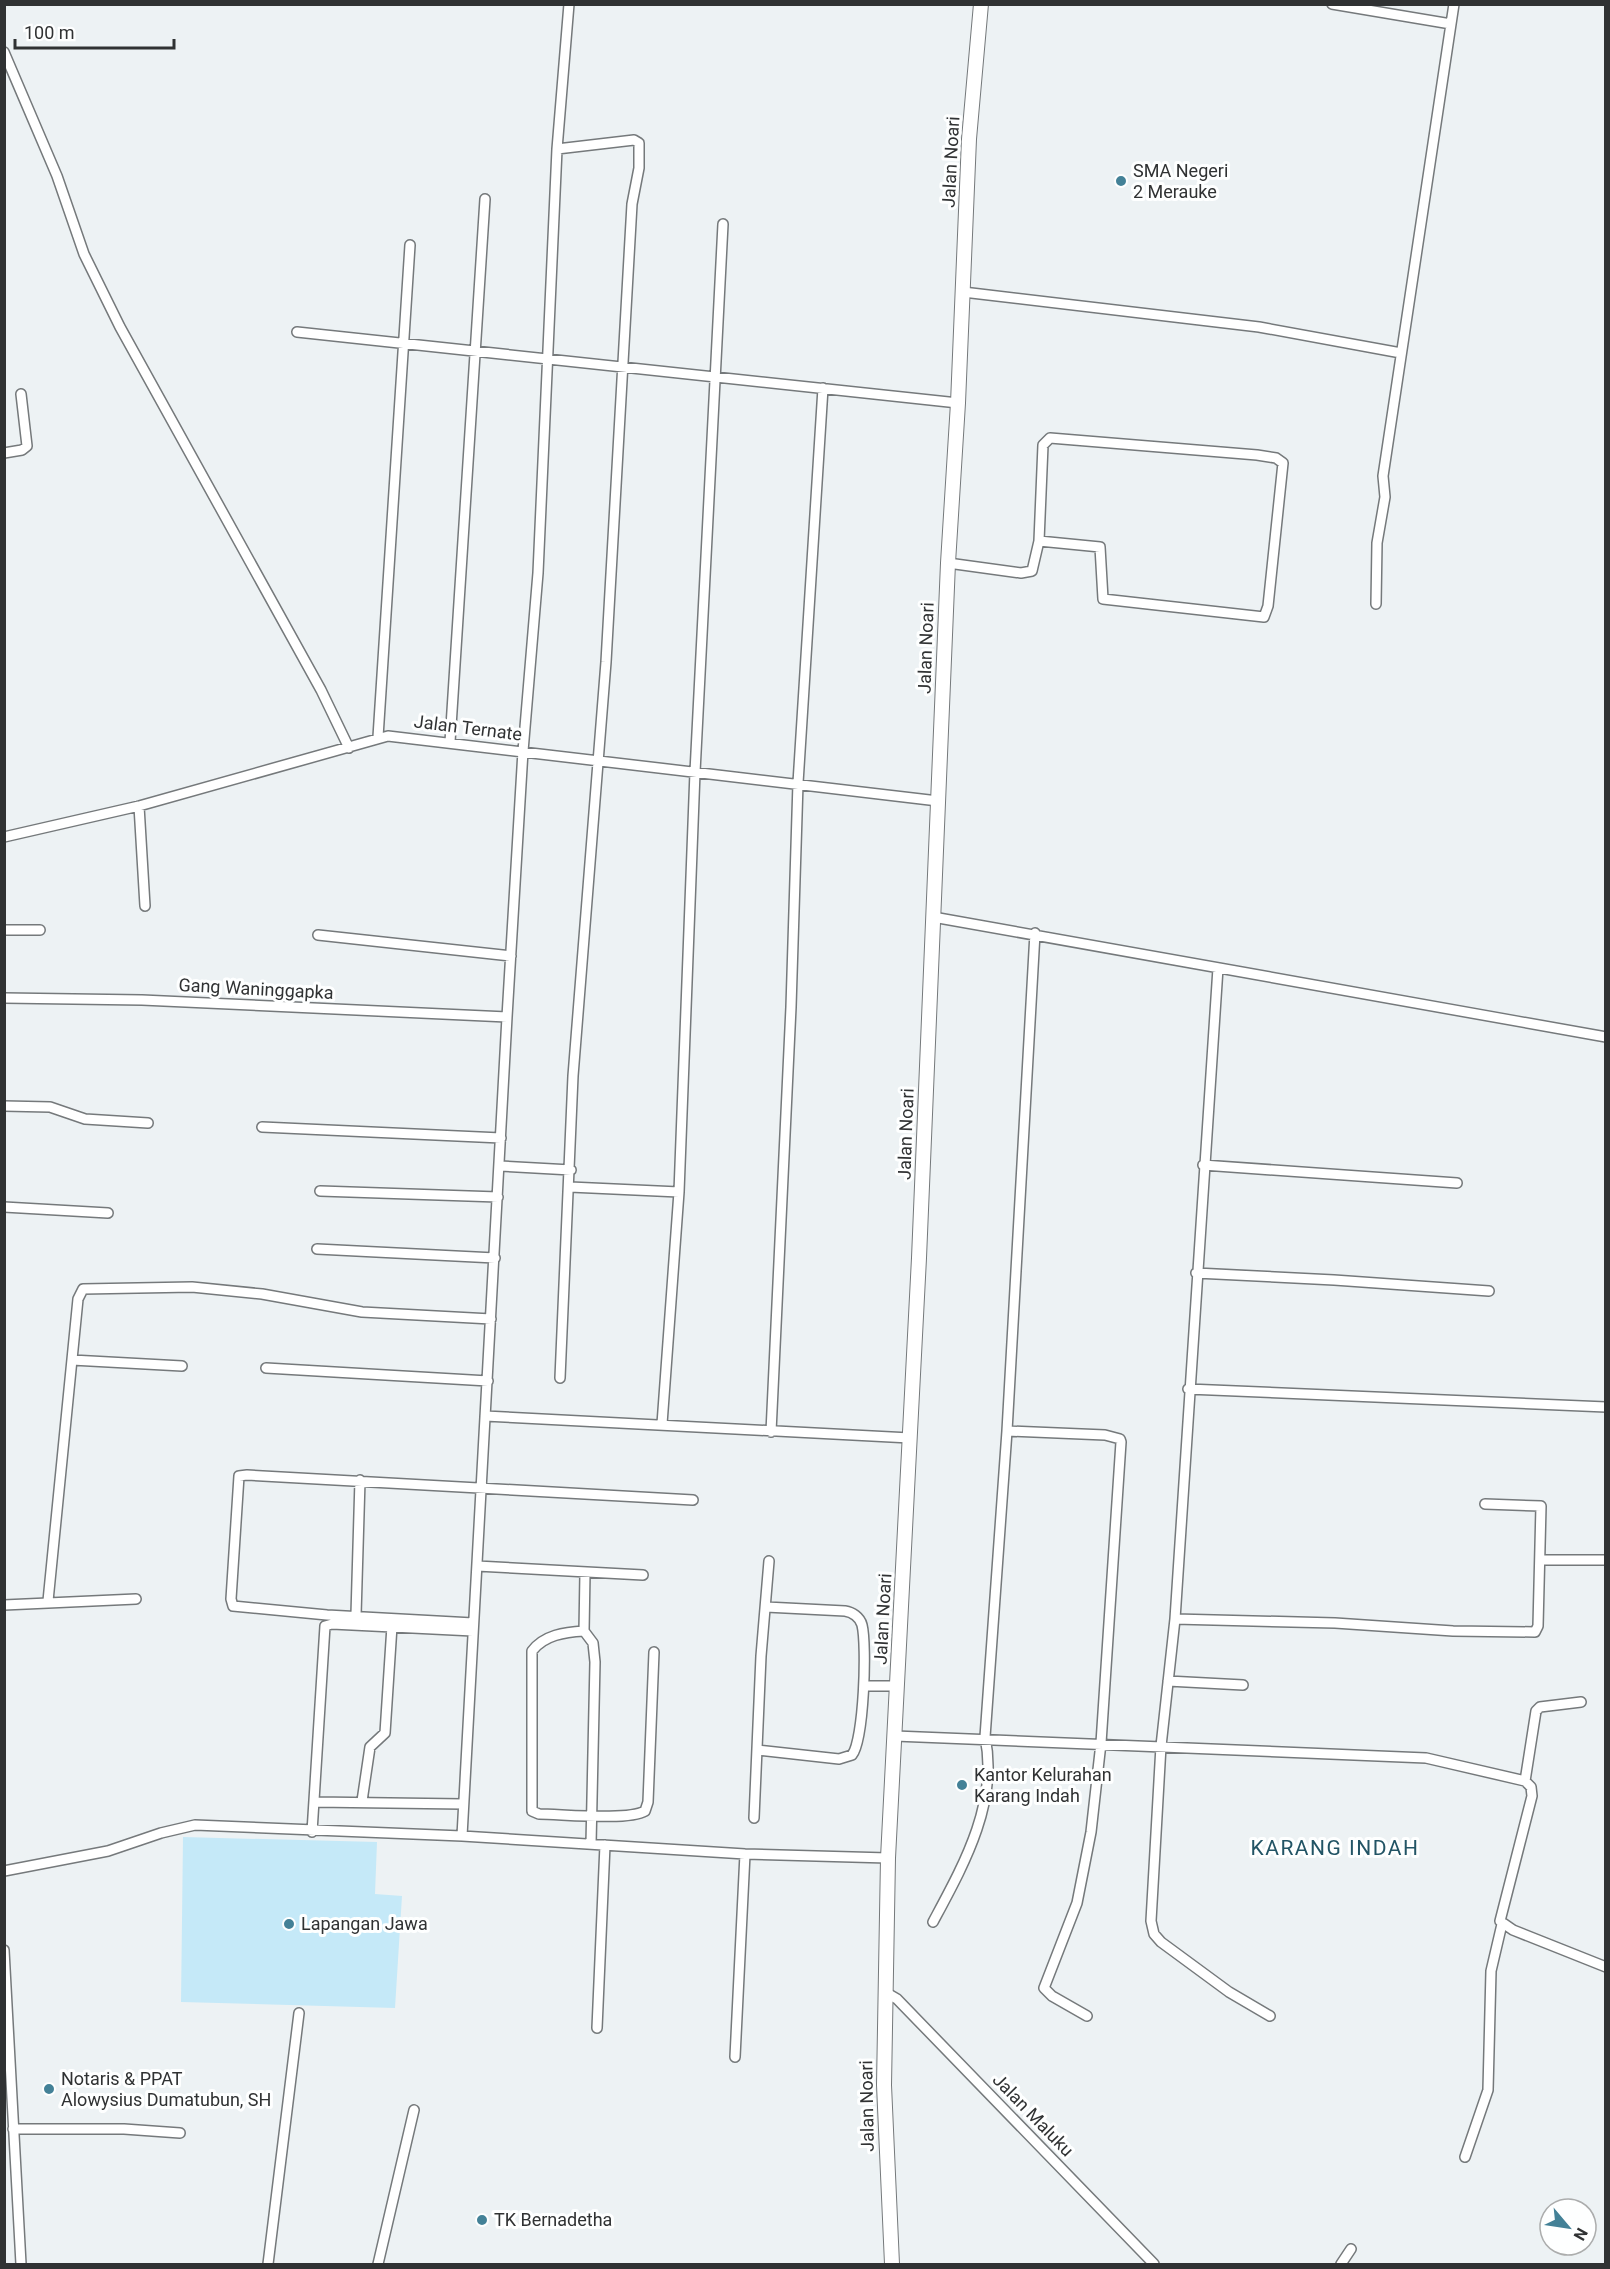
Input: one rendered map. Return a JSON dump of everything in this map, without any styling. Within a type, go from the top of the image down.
[{"type":"street","points":[[462,1836],[523,751],[538,573],[557,149],[568,4]]},
{"type":"street","name":"Jalan Noari","points":[[892,2265],[885,2142],[888,1858],[910,1438],[969,140],[981,4]]},
{"type":"street","points":[[1332,4],[1451,24]]},
{"type":"street","points":[[1376,604],[1377,543],[1384,497],[1383,476],[1454,4]]},
{"type":"street","points":[[4,52],[57,176],[84,254],[120,327],[321,690],[349,748]]},
{"type":"street","points":[[557,149],[615,141],[634,140],[639,143],[639,168],[632,204],[599,761],[579,988],[560,1378]]},
{"type":"street","points":[[450,742],[485,199]]},
{"type":"street","points":[[662,1424],[679,1192],[695,772],[717,377],[723,224]]},
{"type":"street","points":[[378,737],[410,245]]},
{"type":"street","points":[[963,292],[1259,327],[1401,353]]},
{"type":"street","points":[[297,332],[958,403]]},
{"type":"street","points":[[771,1432],[790,1019],[798,783],[824,388]]},
{"type":"street","points":[[4,453],[22,450],[27,446],[21,394]]},
{"type":"street","points":[[948,563],[1030,572],[1037,560],[1043,445],[1050,438],[1257,455],[1276,458],[1282,464],[1268,606],[1264,617],[1103,599],[1099,546],[1038,541]]},
{"type":"street","name":"Jalan Ternate","points":[[4,837],[139,806],[349,748],[378,737],[397,736],[938,801]]},
{"type":"street","points":[[139,806],[145,906]]},
{"type":"street","points":[[933,917],[1035,933],[1605,1037]]},
{"type":"street","points":[[4,930],[40,930]]},
{"type":"street","points":[[933,1922],[976,1835],[988,1770],[985,1737],[1007,1431],[1035,933]]},
{"type":"street","points":[[318,935],[511,956]]},
{"type":"street","points":[[1218,968],[1174,1619],[1161,1746],[1151,1914],[1154,1934],[1229,1992],[1270,2016]]},
{"type":"street","name":"Gang Waninggapka","points":[[4,998],[142,1000],[507,1017]]},
{"type":"street","points":[[4,1106],[50,1107],[85,1119],[148,1123]]},
{"type":"street","points":[[262,1127],[501,1138]]},
{"type":"street","points":[[1203,1165],[1457,1183]]},
{"type":"street","points":[[500,1166],[571,1170]]},
{"type":"street","points":[[570,1186],[679,1192]]},
{"type":"street","points":[[320,1191],[498,1197]]},
{"type":"street","points":[[4,1207],[108,1213]]},
{"type":"street","points":[[317,1249],[495,1258]]},
{"type":"street","points":[[1196,1273],[1489,1291]]},
{"type":"street","points":[[48,1601],[78,1299],[83,1289],[192,1287],[262,1294],[362,1311],[491,1319]]},
{"type":"street","points":[[72,1360],[182,1366]]},
{"type":"street","points":[[266,1368],[488,1381]]},
{"type":"street","points":[[1188,1389],[1605,1407]]},
{"type":"street","points":[[485,1416],[910,1438]]},
{"type":"street","points":[[1007,1431],[1105,1435],[1120,1439],[1121,1442],[1101,1743],[1091,1832],[1077,1903],[1044,1988],[1052,1996],[1087,2016]]},
{"type":"street","points":[[473,1627],[356,1615],[237,1607],[231,1604],[240,1476],[360,1480],[480,1490],[693,1500]]},
{"type":"street","points":[[356,1615],[360,1480]]},
{"type":"street","points":[[1174,1619],[1335,1623],[1453,1631],[1535,1632],[1538,1626],[1541,1506],[1485,1504]]},
{"type":"street","points":[[1541,1560],[1605,1560]]},
{"type":"street","points":[[754,1818],[769,1561]]},
{"type":"street","points":[[477,1566],[643,1575]]},
{"type":"street","points":[[585,1573],[584,1631],[593,1643],[595,1662],[591,1844]]},
{"type":"street","points":[[4,1605],[48,1601],[136,1599]]},
{"type":"street","points":[[757,1750],[839,1759],[852,1755],[857,1745],[864,1686],[862,1625],[856,1616],[844,1611],[766,1607]]},
{"type":"street","points":[[313,1829],[325,1626],[332,1624],[473,1627]]},
{"type":"street","points":[[362,1801],[370,1747],[385,1733],[392,1626]]},
{"type":"street","points":[[584,1631],[549,1637],[532,1651],[531,1803],[536,1813],[636,1816],[646,1809],[654,1652]]},
{"type":"street","points":[[1168,1681],[1243,1685]]},
{"type":"street","points":[[864,1686],[898,1686]]},
{"type":"street","points":[[1525,1781],[1536,1711],[1539,1707],[1581,1702]]},
{"type":"street","points":[[895,1736],[985,1737],[1426,1758],[1525,1781],[1531,1786],[1532,1796],[1502,1908],[1500,1917],[1502,1924],[1491,1971],[1488,2090],[1465,2157]]},
{"type":"street","points":[[315,1804],[362,1801],[463,1804]]},
{"type":"street","points":[[4,1871],[108,1851],[181,1827],[313,1829],[745,1854],[888,1858]]},
{"type":"street","points":[[597,2028],[604,1845]]},
{"type":"street","points":[[735,2057],[745,1854]]},
{"type":"street","points":[[1502,1924],[1605,1967]]},
{"type":"street","points":[[4,1950],[8,2118],[13,2129],[21,2265]]},
{"type":"street","name":"Jalan Maluku","points":[[885,1992],[897,2000],[1154,2265]]},
{"type":"street","points":[[267,2265],[299,2013]]},
{"type":"street","points":[[378,2265],[414,2110]]},
{"type":"street","points":[[13,2129],[124,2129],[180,2133]]},
{"type":"street","points":[[1341,2265],[1351,2249]]},
{"type":"shaded area","points":[[183,1837],[377,1842],[375,1894],[402,1896],[395,2008],[181,2002]]},
{"type":"place","name":"SMA Negeri 2 Merauke","points":[[1121,181]]},
{"type":"place","name":"Kantor Kelurahan Karang Indah","points":[[962,1785]]},
{"type":"place","name":"Lapangan Jawa","points":[[289,1924]]},
{"type":"place","name":"Notaris & PPAT Alowysius Dumatubun, SH","points":[[49,2089]]},
{"type":"place","name":"TK Bernadetha","points":[[482,2220]]},
{"type":"district","name":"KARANG INDAH","points":[[1335,1848]]}]
